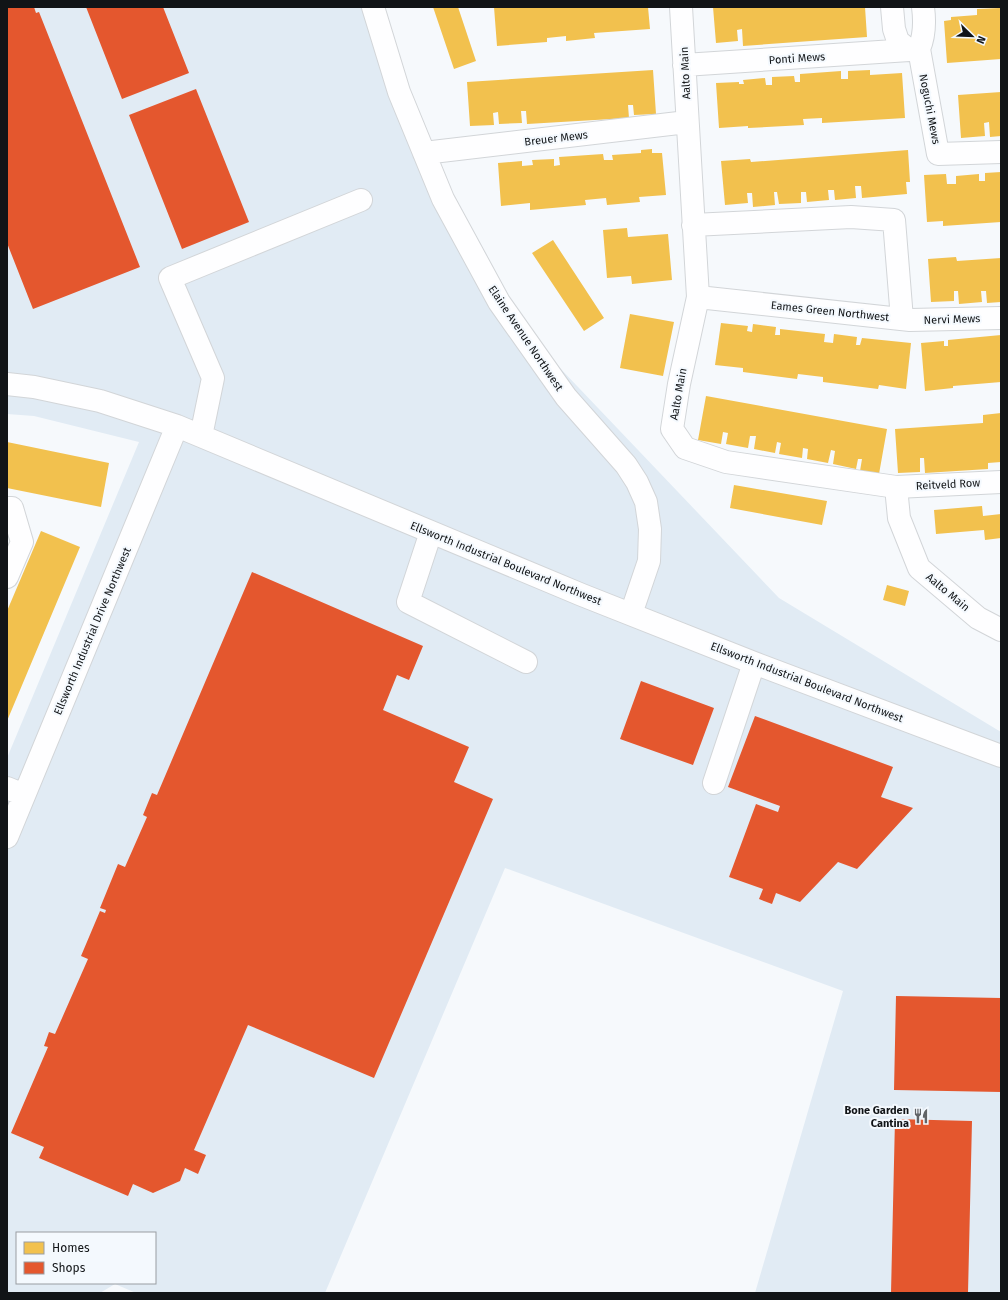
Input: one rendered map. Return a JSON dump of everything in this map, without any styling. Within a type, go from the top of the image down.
[{"type":"street","name":"Elaine Avenue Northwest","points":[[373,7],[399,92],[443,200],[498,302],[566,397],[626,464],[637,482],[646,502],[650,529],[649,561],[631,614]]},
{"type":"street","name":"Aalto Main","points":[[681,7],[698,297],[679,384],[672,429],[685,448],[726,462],[896,487],[899,518],[919,568],[978,618],[1001,630]]},
{"type":"street","points":[[892,7],[894,29],[898,41],[914,50],[923,39],[923,7]]},
{"type":"street","name":"Ponti Mews","points":[[684,65],[914,50]]},
{"type":"street","name":"Noguchi Mews","points":[[914,50],[938,154],[1001,152]]},
{"type":"street","name":"Breuer Mews","points":[[424,153],[687,122]]},
{"type":"street","points":[[201,436],[213,378],[170,278],[361,200]]},
{"type":"street","name":"Eames Green Northwest","points":[[693,225],[852,217],[894,220],[902,319],[698,297]]},
{"type":"street","name":"Nervi Mews","points":[[902,319],[1001,318]]},
{"type":"street","name":"Ellsworth Industrial Boulevard Northwest","points":[[7,384],[34,387],[100,401],[177,426],[631,614],[754,663],[1001,756]]},
{"type":"street","name":"Ellsworth Industrial Drive Northwest","points":[[7,837],[16,792],[177,426]]},
{"type":"street","name":"Reitveld Row","points":[[896,487],[1001,482]]},
{"type":"street","points":[[7,508],[12,508],[22,542],[7,577]]},
{"type":"street","points":[[431,532],[408,602],[526,662]]},
{"type":"street","points":[[714,783],[754,663]]},
{"type":"shaded area","points":[[7,7],[385,7],[392,54],[424,153],[538,345],[779,598],[1001,732],[1001,1293],[755,1293],[843,991],[505,868],[325,1293],[136,1293],[115,1284],[100,1293],[7,1293],[7,758],[139,442],[34,416],[7,414]]},
{"type":"building: Homes","points":[[433,7],[458,7],[476,61],[454,69]]},
{"type":"building: Homes","points":[[494,7],[648,7],[650,29],[594,33],[595,38],[566,41],[566,36],[547,38],[547,42],[497,46]]},
{"type":"building: Homes","points":[[713,7],[865,7],[867,37],[743,46],[742,29],[737,30],[738,41],[716,43]]},
{"type":"building: Homes","points":[[1000,8],[1001,59],[947,63],[944,21],[951,20],[951,17],[977,15],[977,9]]},
{"type":"building: Homes","points":[[653,70],[656,114],[634,115],[633,105],[628,105],[629,118],[527,124],[526,111],[521,111],[522,123],[499,124],[498,112],[493,113],[494,125],[470,126],[467,82]]},
{"type":"building: Homes","points":[[870,70],[870,75],[902,73],[905,118],[822,123],[822,118],[803,119],[804,125],[719,128],[716,83],[739,82],[739,84],[744,84],[743,80],[765,78],[766,85],[772,85],[772,77],[794,76],[795,82],[800,82],[800,74],[841,71],[841,79],[848,79],[848,71]]},
{"type":"building: Homes","points":[[1001,92],[1001,136],[990,137],[989,122],[984,123],[985,136],[961,138],[958,95]]},
{"type":"building: Homes","points":[[652,149],[652,153],[662,153],[666,195],[639,197],[640,202],[607,205],[606,198],[585,200],[586,205],[530,210],[530,203],[501,206],[498,163],[522,161],[522,166],[533,165],[532,160],[554,159],[554,166],[560,165],[559,157],[603,154],[604,160],[613,160],[612,155],[641,153],[641,150]]},
{"type":"building: Homes","points":[[908,150],[910,182],[906,182],[907,194],[862,198],[861,186],[855,186],[856,198],[835,200],[834,190],[828,190],[829,200],[807,202],[806,192],[801,192],[801,203],[779,204],[777,192],[774,192],[775,205],[753,207],[752,193],[747,193],[748,203],[725,205],[721,161],[750,159],[751,162]]},
{"type":"building: Homes","points":[[1001,172],[1001,222],[943,226],[943,221],[927,222],[924,175],[946,174],[947,184],[956,184],[956,176],[979,174],[979,181],[985,181],[985,173]]},
{"type":"building: Homes","points":[[627,228],[628,237],[668,234],[672,280],[632,284],[631,276],[607,278],[603,230]]},
{"type":"building: Homes","points":[[553,240],[604,318],[584,331],[532,253]]},
{"type":"building: Homes","points":[[956,257],[957,261],[1001,258],[1001,302],[987,303],[986,291],[981,291],[982,302],[959,304],[958,291],[954,291],[954,301],[931,302],[928,259]]},
{"type":"building: Homes","points":[[630,314],[674,322],[663,376],[620,368]]},
{"type":"building: Homes","points":[[721,323],[748,326],[747,331],[752,332],[753,324],[776,327],[775,335],[780,335],[780,329],[825,334],[824,342],[833,343],[834,334],[857,337],[856,345],[860,345],[862,338],[911,343],[906,389],[879,385],[878,389],[823,382],[823,377],[798,374],[797,379],[743,372],[743,368],[715,365]]},
{"type":"building: Homes","points":[[1001,335],[1001,382],[953,386],[953,388],[925,391],[921,343],[944,341],[944,346],[948,346],[948,340]]},
{"type":"building: Homes","points":[[706,396],[887,429],[879,474],[860,471],[862,459],[858,459],[856,469],[833,464],[835,451],[831,450],[828,463],[807,459],[808,449],[803,448],[802,458],[779,454],[781,443],[777,442],[775,453],[754,449],[756,436],[750,436],[748,448],[726,444],[728,433],[723,432],[721,444],[698,440]]},
{"type":"building: Homes","points":[[1001,413],[1001,462],[988,463],[988,469],[925,473],[924,458],[920,458],[920,472],[898,473],[895,429],[983,423],[983,415]]},
{"type":"building: Homes","points":[[7,442],[109,463],[101,507],[7,488]]},
{"type":"building: Homes","points":[[734,485],[827,501],[822,525],[730,508]]},
{"type":"building: Homes","points":[[982,506],[983,516],[1001,514],[1001,538],[985,540],[984,530],[936,534],[934,510]]},
{"type":"building: Homes","points":[[41,531],[80,547],[7,721],[7,611]]},
{"type":"building: Homes","points":[[887,585],[909,591],[905,606],[883,600]]},
{"type":"building: Shops","points":[[7,7],[34,7],[36,13],[39,12],[140,267],[33,309],[7,243]]},
{"type":"building: Shops","points":[[86,7],[163,7],[189,73],[122,99]]},
{"type":"building: Shops","points":[[196,89],[249,222],[182,249],[129,115]]},
{"type":"building: Shops","points":[[252,572],[423,646],[409,680],[397,675],[383,710],[469,747],[454,782],[493,799],[374,1078],[248,1025],[194,1150],[206,1155],[198,1174],[185,1168],[180,1181],[153,1193],[133,1184],[128,1196],[39,1158],[44,1147],[11,1133],[48,1047],[44,1046],[49,1032],[55,1034],[88,959],[81,956],[100,911],[105,913],[106,910],[100,908],[118,864],[125,867],[147,817],[143,815],[152,793],[157,795]]},
{"type":"building: Shops","points":[[641,681],[714,708],[693,765],[620,739]]},
{"type":"building: Shops","points":[[755,716],[893,767],[881,797],[913,808],[857,869],[838,862],[800,902],[776,893],[772,904],[759,899],[763,889],[729,877],[756,804],[778,812],[780,806],[728,787]]},
{"type":"building: Shops","points":[[896,996],[1001,998],[1001,1092],[894,1090]]},
{"type":"building: Shops","points":[[895,1119],[972,1121],[968,1293],[891,1293]]},
{"type":"place","name":"Bone Garden Cantina","points":[[921,1116]]}]
